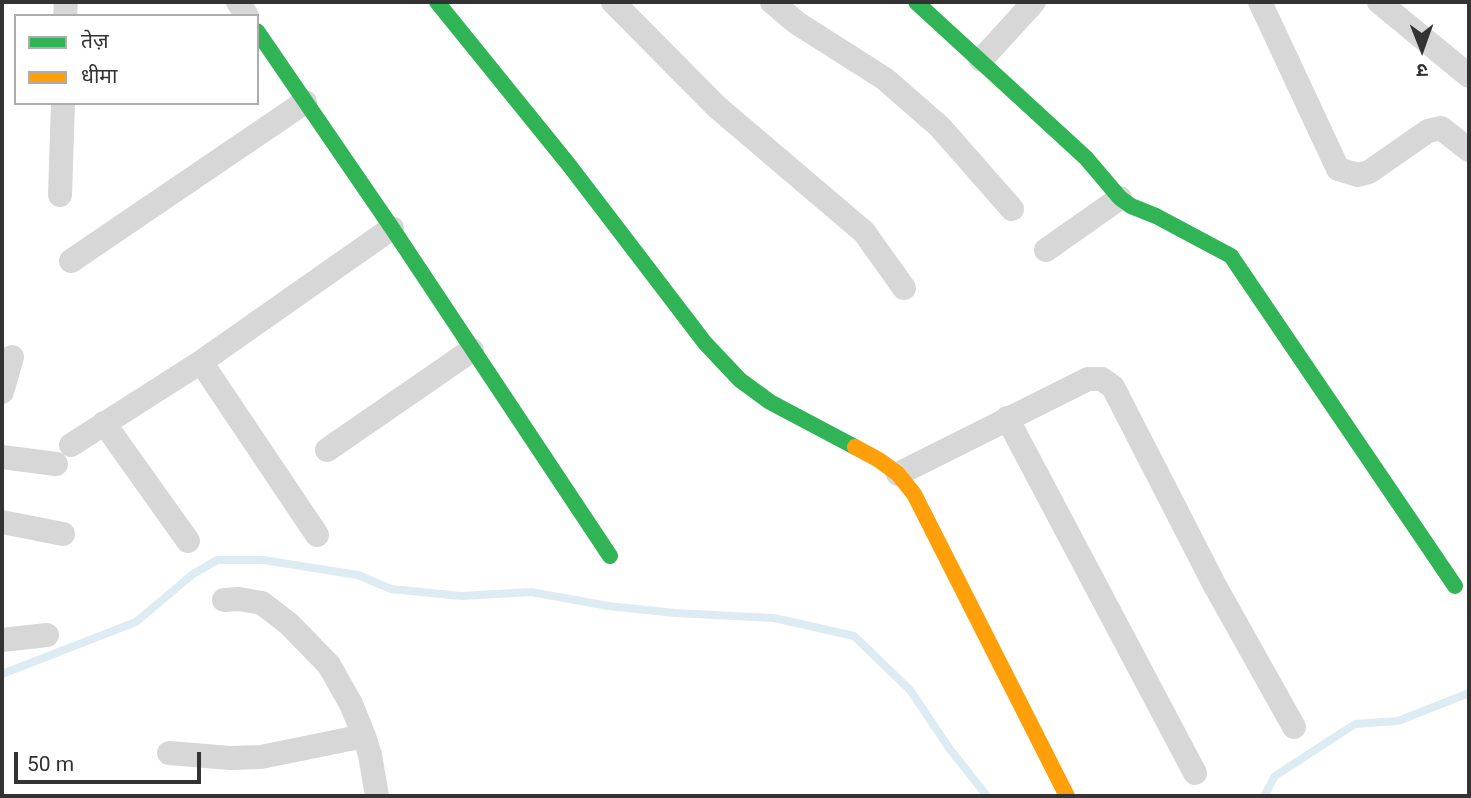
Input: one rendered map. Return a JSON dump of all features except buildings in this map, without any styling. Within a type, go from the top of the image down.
[{"type":"street","points":[[437,2],[569,165],[705,343],[740,380],[771,402],[879,460],[898,474],[914,494],[1067,796]]},
{"type":"street","points":[[613,2],[716,107],[864,232],[904,288]]},
{"type":"street","points":[[772,2],[797,23],[885,79],[940,127],[1012,209]]},
{"type":"street","points":[[916,2],[1086,158],[1120,198],[1231,256],[1455,586]]},
{"type":"street","points":[[981,60],[1034,2]]},
{"type":"street","points":[[1260,2],[1338,169],[1358,175],[1369,173],[1428,131],[1441,128],[1469,150]]},
{"type":"street","points":[[1379,2],[1469,76]]},
{"type":"street","points":[[259,34],[392,228],[610,556]]},
{"type":"street","points":[[71,261],[305,102]]},
{"type":"street","points":[[60,195],[63,105]]},
{"type":"street","points":[[1046,250],[1120,198]]},
{"type":"street","points":[[2,457],[64,455],[104,423],[201,362],[392,228]]},
{"type":"street","points":[[327,450],[472,350]]},
{"type":"street","points":[[2,392],[12,357]]},
{"type":"street","points":[[201,362],[317,536]]},
{"type":"street","points":[[898,474],[1088,379],[1102,379],[1113,387],[1214,584],[1294,727]]},
{"type":"street","points":[[1007,418],[1195,772]]},
{"type":"street","points":[[104,423],[188,541]]},
{"type":"street","points":[[2,522],[63,534]]},
{"type":"street","points":[[224,600],[239,599],[262,603],[289,624],[329,665],[365,736],[377,796]]},
{"type":"street","points":[[2,640],[47,635]]},
{"type":"street","points":[[169,754],[261,757],[365,736]]},
{"type":"waterway","points":[[2,674],[136,622],[193,574],[217,560],[263,560],[358,575],[391,589],[461,596],[531,592],[608,606],[675,613],[774,618],[854,636],[910,690],[949,748],[987,796]]},
{"type":"waterway","points":[[1264,796],[1275,776],[1355,724],[1398,721],[1469,693]]},
{"type":"traffic: fast","points":[[437,2],[569,165],[705,343],[740,380],[770,402],[855,447]]},
{"type":"traffic: fast","points":[[916,2],[1086,158],[1120,198],[1231,256],[1455,586]]},
{"type":"traffic: fast","points":[[259,34],[610,556]]},
{"type":"traffic: slow","points":[[855,447],[898,474],[914,494],[1067,796]]}]
